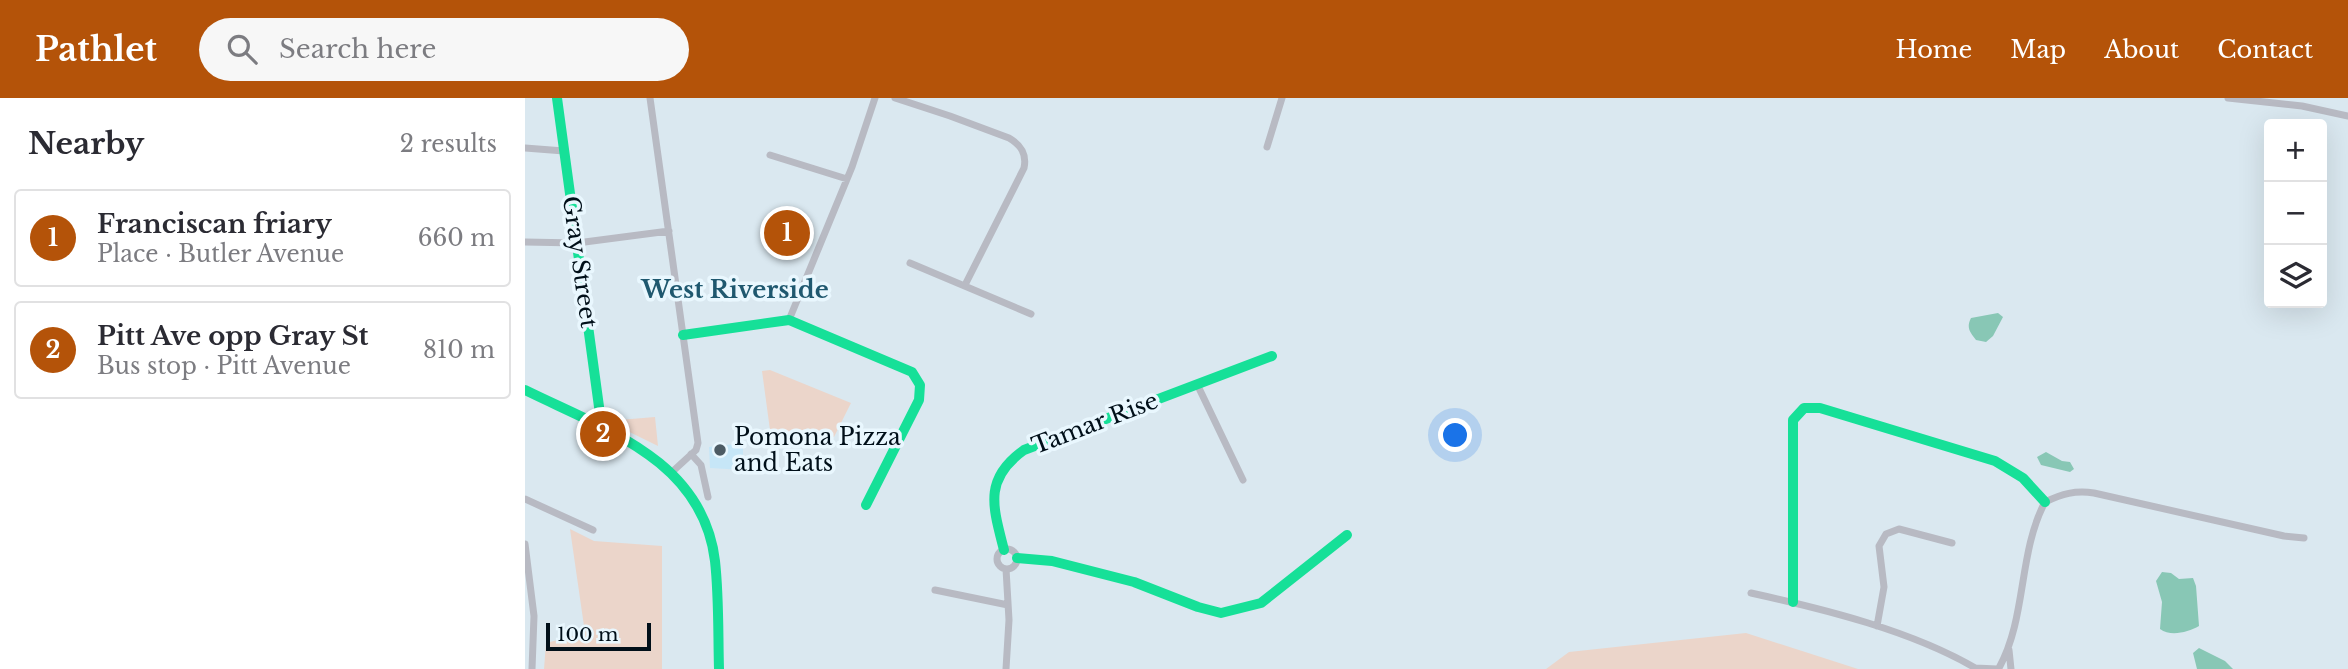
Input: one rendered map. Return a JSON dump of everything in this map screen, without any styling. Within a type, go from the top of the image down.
[{"type":"street","name":"Gray Street","points":[[557,98],[600,414],[598,426]]},
{"type":"street","points":[[650,98],[698,443],[691,454],[672,472]]},
{"type":"street","points":[[789,320],[847,178],[875,98]]},
{"type":"street","points":[[895,98],[1009,138],[1017,143],[1026,160],[965,285]]},
{"type":"street","points":[[1267,147],[1282,98]]},
{"type":"street","points":[[2228,98],[2302,106],[2348,116]]},
{"type":"street","points":[[525,148],[564,151]]},
{"type":"street","points":[[770,155],[847,178]]},
{"type":"street","points":[[525,242],[577,243],[669,231]]},
{"type":"street","points":[[910,263],[1031,314]]},
{"type":"street","points":[[683,335],[789,320],[912,372],[920,385],[919,400],[866,505]]},
{"type":"street","name":"Tamar Rise","points":[[1004,550],[993,495],[998,475],[1013,456],[1272,356]]},
{"type":"street","points":[[1197,384],[1243,480]]},
{"type":"street","points":[[525,390],[641,448],[672,472],[687,488],[708,531],[715,560],[719,669]]},
{"type":"street","points":[[1793,602],[1793,420],[1796,413],[1803,408],[1820,408],[1995,461],[2022,477],[2045,502]]},
{"type":"street","points":[[691,454],[701,465],[708,497]]},
{"type":"street","points":[[1751,593],[1877,626],[1976,668],[2010,669],[2009,650],[2032,530],[2045,502],[2069,492],[2082,491],[2284,536],[2304,538]]},
{"type":"street","points":[[525,499],[593,530]]},
{"type":"street","points":[[1877,626],[1884,587],[1879,546],[1886,534],[1899,529],[1952,543]]},
{"type":"street","points":[[1017,558],[1052,561],[1134,582],[1221,613],[1261,603],[1347,535]]},
{"type":"street","points":[[525,544],[534,616],[532,669]]},
{"type":"street","points":[[1004,550],[1014,552],[1017,558],[1014,566],[1006,569],[997,562],[997,556],[1004,550]]},
{"type":"street","points":[[1006,569],[1006,669]]},
{"type":"street","points":[[935,590],[1008,605]]},
{"type":"street","points":[[1998,668],[2009,650]]},
{"type":"shaded area","points":[[1998,313],[2003,317],[1993,336],[1986,342],[1976,340],[1970,332],[1971,318]]},
{"type":"shaded area","points":[[770,370],[851,403],[834,437],[770,430],[762,371]]},
{"type":"shaded area","points":[[655,417],[658,446],[607,421]]},
{"type":"shaded area","points":[[743,443],[743,470],[710,468],[709,447]]},
{"type":"shaded area","points":[[2046,452],[2062,461],[2070,462],[2074,469],[2070,472],[2041,465],[2037,457]]},
{"type":"shaded area","points":[[570,529],[594,541],[662,546],[662,669],[544,669],[546,643],[585,633]]},
{"type":"shaded area","points":[[2162,572],[2171,573],[2179,579],[2193,578],[2199,626],[2179,633],[2160,629],[2162,602],[2156,581]]},
{"type":"shaded area","points":[[1746,633],[1858,669],[1546,669],[1569,652]]},
{"type":"shaded area","points":[[2199,648],[2225,661],[2233,669],[2197,669],[2193,653]]},
{"type":"traffic: fast","points":[[557,98],[600,414],[598,426]]},
{"type":"traffic: fast","points":[[683,335],[789,320],[912,372],[920,385],[919,400],[866,505]]},
{"type":"traffic: fast","points":[[1004,550],[995,507],[997,483],[1002,472],[1024,450],[1272,356]]},
{"type":"traffic: fast","points":[[525,390],[617,435],[645,452],[670,473],[691,497],[707,526],[715,561],[719,669]]},
{"type":"traffic: fast","points":[[1793,602],[1793,420],[1804,408],[1820,408],[1995,461],[2023,478],[2045,502]]},
{"type":"traffic: fast","points":[[1017,558],[1052,561],[1134,582],[1221,613],[1261,603],[1347,535]]},
{"type":"place","name":"Franciscan friary","points":[[787,233]]},
{"type":"place","name":"Pitt Ave opp Gray St","points":[[603,434]]},
{"type":"place","name":"Pomona Pizza and Eats","points":[[720,450]]},
{"type":"district","name":"West Riverside","points":[[735,290]]}]
